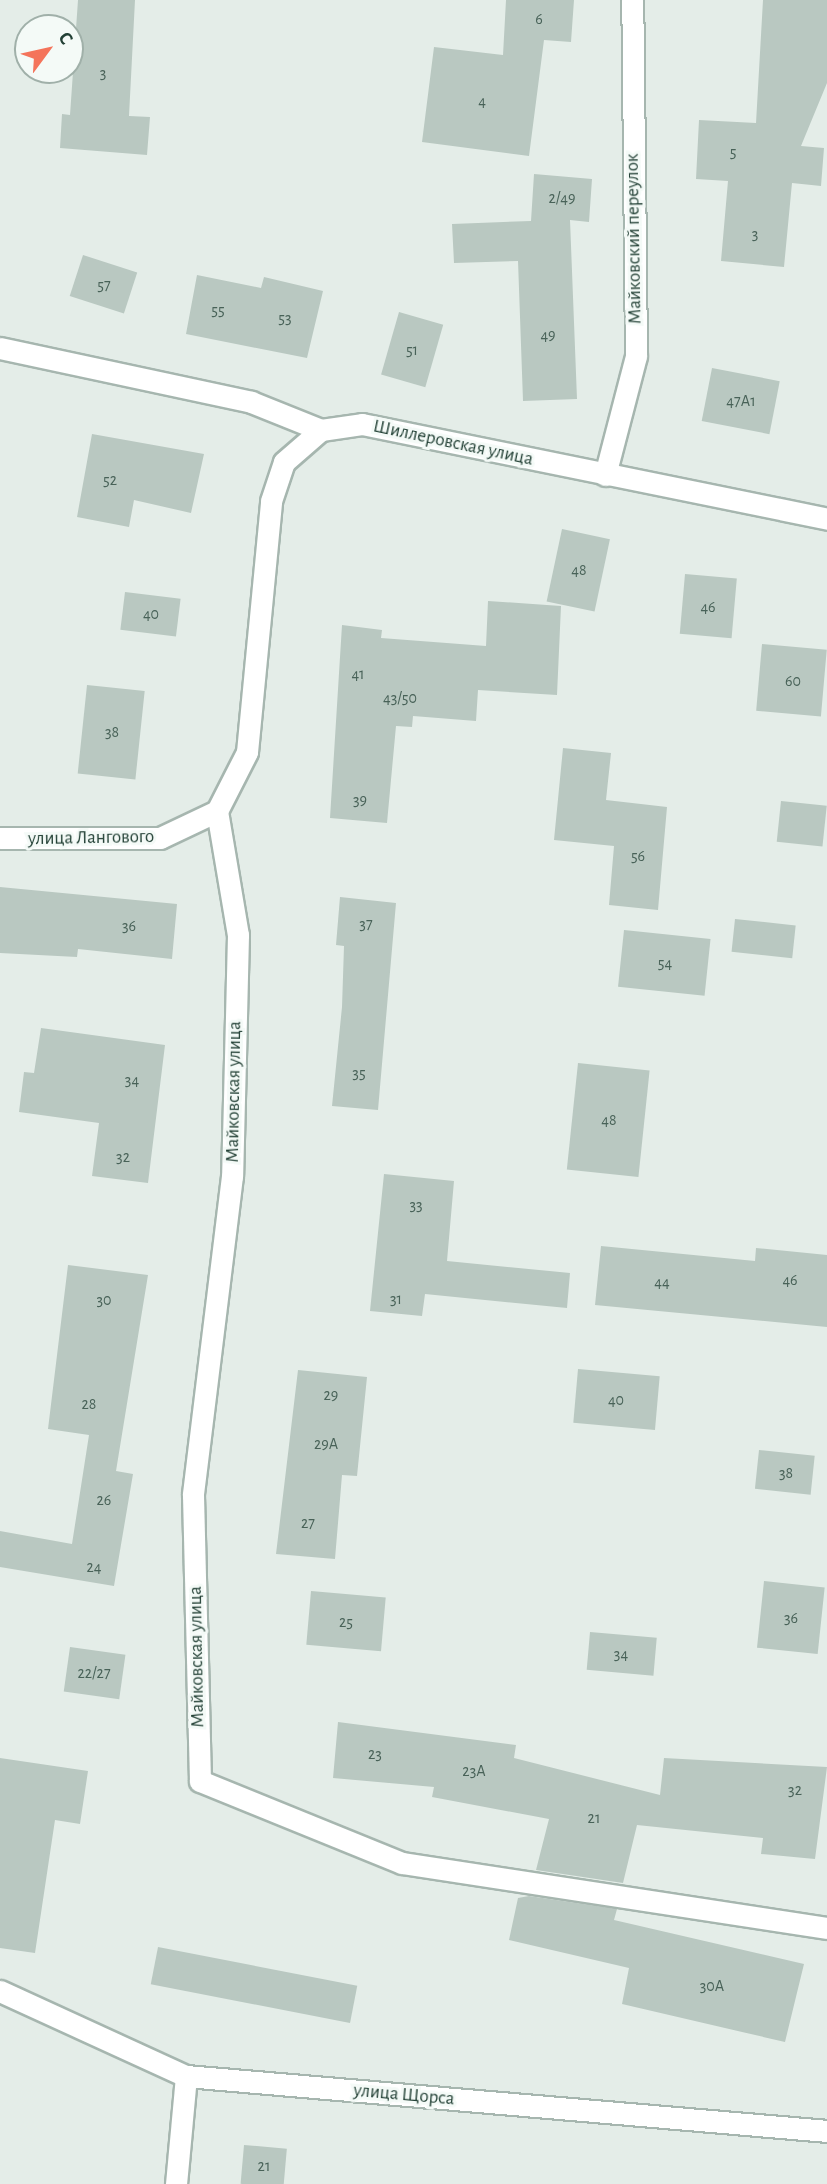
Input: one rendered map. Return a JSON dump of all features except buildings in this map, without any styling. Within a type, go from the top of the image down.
[{"type":"street","name":"Майковский переулок","points":[[605,475],[636,356],[632,0]]},
{"type":"street","points":[[0,348],[251,402],[321,430],[284,462],[271,501],[247,752],[217,811]]},
{"type":"street","name":"Шиллеровская улица","points":[[321,430],[362,424],[827,519]]},
{"type":"street","name":"улица Лангового","points":[[0,838],[160,838],[217,811]]},
{"type":"street","name":"Майковская улица","points":[[217,811],[238,935],[232,1176],[193,1495],[200,1781],[402,1863],[827,1928]]},
{"type":"street","name":"улица Щорса","points":[[0,1991],[186,2076],[827,2131]]},
{"type":"street","points":[[176,2184],[186,2076]]}]
